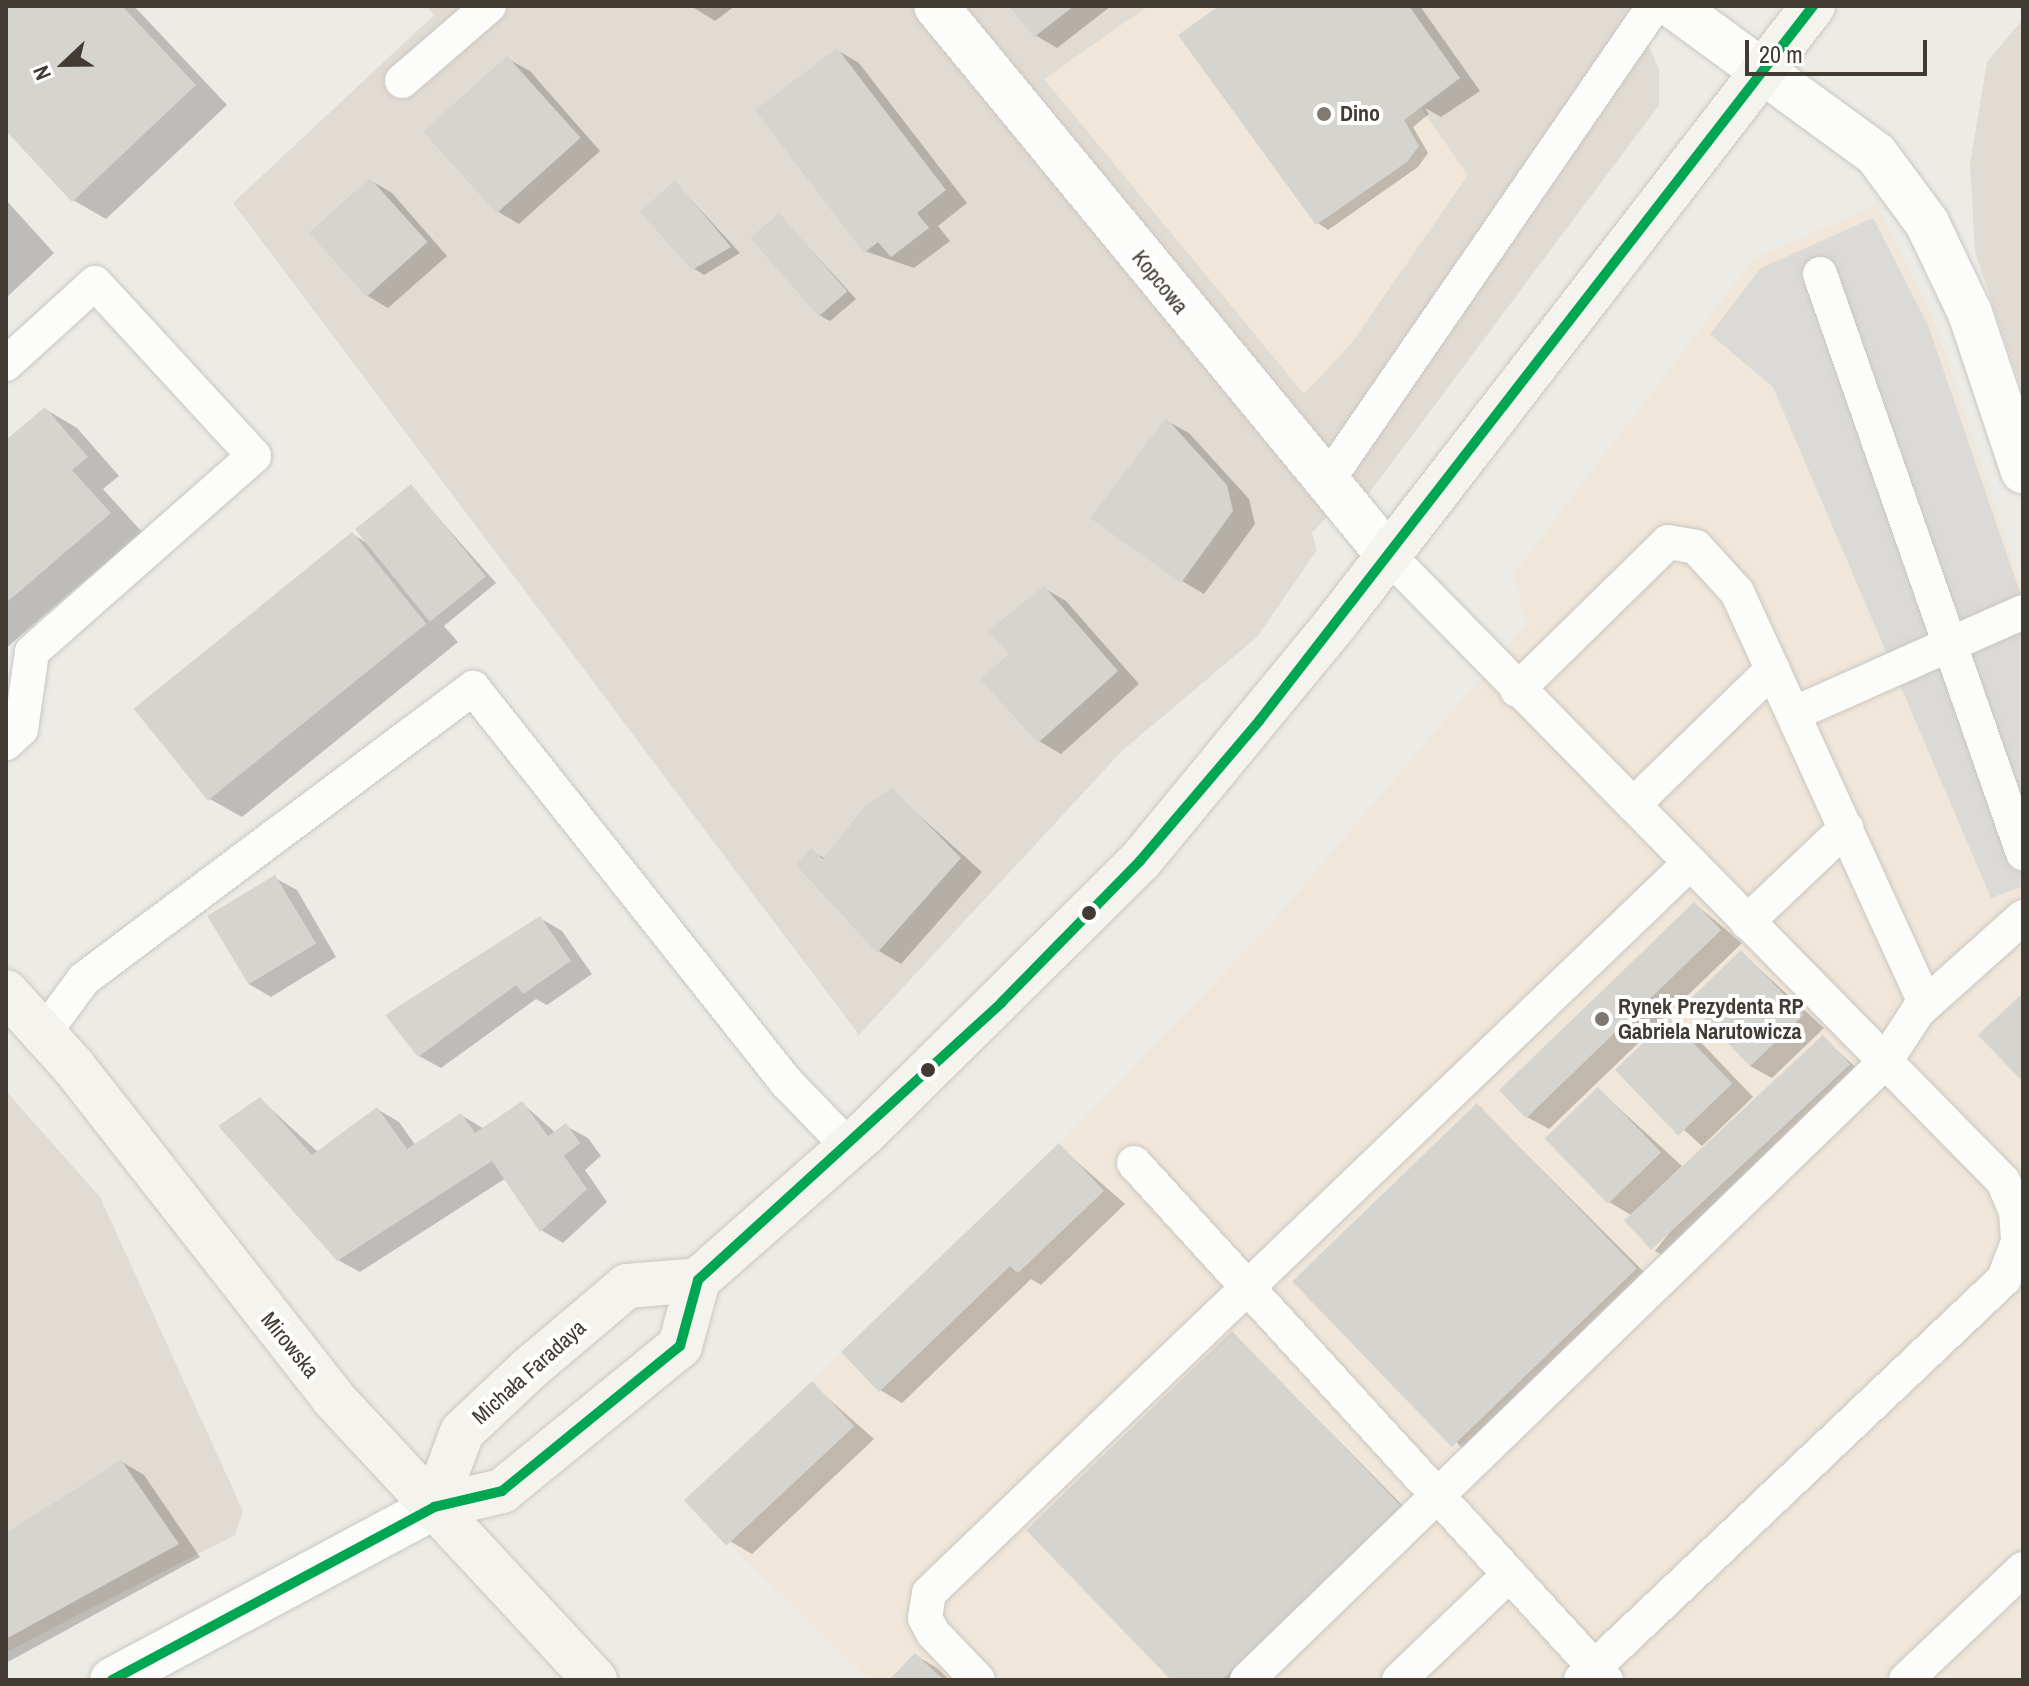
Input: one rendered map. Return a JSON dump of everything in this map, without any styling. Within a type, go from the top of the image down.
[{"type":"street","name":"Kopcowa","points":[[936,6],[1325,484],[1388,555]]},
{"type":"street","points":[[1673,6],[1876,154],[1927,223],[1970,313],[2023,471]]},
{"type":"street","points":[[112,1680],[434,1507],[502,1491],[571,1441],[680,1346],[698,1280],[849,1147],[1140,861],[1388,555],[1813,6]]},
{"type":"street","name":"Mirowska","points":[[6,992],[44,1033],[333,1398],[595,1680]]},
{"type":"street","name":"Michała Faradaya","points":[[434,1507],[462,1432],[530,1368],[627,1286],[698,1280]]},
{"type":"lane","points":[[402,81],[489,6]]},
{"type":"lane","points":[[1325,484],[1654,6]]},
{"type":"lane","points":[[1820,274],[2023,853]]},
{"type":"lane","points":[[6,364],[95,283],[254,456],[32,652],[21,729],[6,743]]},
{"type":"lane","points":[[1517,690],[1662,548],[1683,540],[1737,592],[1926,1004]]},
{"type":"lane","points":[[1134,1163],[1509,1575],[1594,1676],[2004,1279],[2018,1242],[2003,1181],[1517,690],[1388,555]]},
{"type":"lane","points":[[1793,714],[2023,612]]},
{"type":"lane","points":[[1633,805],[1773,669]]},
{"type":"lane","points":[[44,1033],[84,979],[473,688],[787,1083],[849,1147]]},
{"type":"lane","points":[[1747,922],[1846,828]]},
{"type":"lane","points":[[978,1680],[933,1633],[925,1618],[929,1593],[1690,863]]},
{"type":"lane","points":[[1247,1680],[1884,1063],[1926,1004],[2023,917]]},
{"type":"lane","points":[[1906,1680],[2023,1569]]},
{"type":"lane","points":[[1399,1680],[1509,1575]]},
{"type":"shaded area","points":[[426,6],[1632,6],[1659,69],[1659,105],[1369,493],[1352,489],[1312,533],[1317,550],[1257,637],[1122,751],[859,1035],[233,203],[434,15]]},
{"type":"shaded area","points":[[1148,6],[1349,6],[1468,175],[1351,344],[1304,394],[1044,79]]},
{"type":"shaded area","points":[[2023,19],[2023,393],[1975,252],[1970,164],[1987,62]]},
{"type":"shaded area","name":"Rynek Prezydenta RP Gabriela Narutowicza","points":[[1876,205],[1931,312],[2023,592],[2023,1680],[870,1680],[686,1502],[1074,1129],[1265,931],[1526,625],[1514,574],[1754,259]]},
{"type":"shaded area","points":[[1873,218],[1928,325],[2023,601],[2023,886],[1991,898],[1773,387],[1710,334],[1761,268]]},
{"type":"shaded area","points":[[6,1091],[100,1197],[243,1511],[235,1535],[6,1652]]},
{"type":"building","points":[[6,6],[122,6],[196,85],[72,202],[6,131]]},
{"type":"building","points":[[1009,6],[1074,6],[1034,37]]},
{"type":"building","name":"Dino","points":[[1219,6],[1409,6],[1460,78],[1404,120],[1419,146],[1407,162],[1316,225],[1178,35]]},
{"type":"building","points":[[837,48],[946,190],[917,213],[929,228],[891,257],[878,242],[864,253],[755,110]]},
{"type":"building","points":[[507,56],[581,138],[497,213],[423,132]]},
{"type":"building","points":[[370,178],[428,242],[367,297],[309,233]]},
{"type":"building","points":[[675,180],[731,247],[692,270],[640,212]]},
{"type":"building","points":[[779,213],[847,291],[819,316],[750,238]]},
{"type":"building","points":[[45,407],[88,457],[72,470],[111,513],[6,603],[6,440]]},
{"type":"building","points":[[1166,418],[1227,485],[1233,511],[1181,583],[1090,518]]},
{"type":"building","points":[[411,484],[486,576],[430,622],[355,529]]},
{"type":"building","points":[[352,532],[426,624],[208,801],[134,709]]},
{"type":"building","points":[[1044,586],[1118,671],[1038,743],[980,679],[1009,654],[988,631]]},
{"type":"building","points":[[892,788],[961,858],[877,953],[796,865],[811,848],[823,859],[865,806]]},
{"type":"building","points":[[275,875],[316,944],[248,984],[207,916]]},
{"type":"building","points":[[1694,902],[1721,930],[1526,1118],[1499,1090]]},
{"type":"building","points":[[540,916],[571,961],[523,994],[516,985],[418,1057],[385,1015]]},
{"type":"building","points":[[1741,950],[1804,1015],[1750,1066],[1688,1001]]},
{"type":"building","points":[[2023,993],[2023,1082],[1978,1035]]},
{"type":"building","points":[[1669,1018],[1732,1083],[1678,1136],[1615,1070]]},
{"type":"building","points":[[1823,1035],[1850,1064],[1651,1250],[1624,1221]]},
{"type":"building","points":[[1598,1087],[1661,1152],[1608,1204],[1545,1138]]},
{"type":"building","points":[[260,1097],[312,1155],[377,1107],[407,1149],[461,1113],[475,1133],[522,1101],[548,1136],[566,1123],[580,1143],[564,1156],[587,1189],[540,1232],[492,1161],[337,1261],[218,1126]]},
{"type":"building","points":[[1477,1103],[1637,1268],[1452,1447],[1292,1282]]},
{"type":"building","points":[[1059,1143],[1104,1191],[1018,1273],[1010,1266],[879,1392],[841,1352]]},
{"type":"building","points":[[1232,1331],[1401,1506],[1222,1680],[1171,1680],[1026,1530]]},
{"type":"building","points":[[812,1381],[854,1426],[726,1546],[684,1500]]},
{"type":"building","points":[[121,1460],[179,1544],[6,1639],[6,1533]]},
{"type":"building","points":[[915,1653],[936,1673],[944,1680],[889,1680]]},
{"type":"transit line","points":[[112,1680],[434,1507],[502,1491],[680,1346],[698,1280],[1001,1003],[1140,861],[1259,721],[1813,6]]},
{"type":"place","name":"Dino","points":[[1324,114]]},
{"type":"place","name":"Rynek Prezydenta RP Gabriela Narutowicza","points":[[1602,1019]]}]
